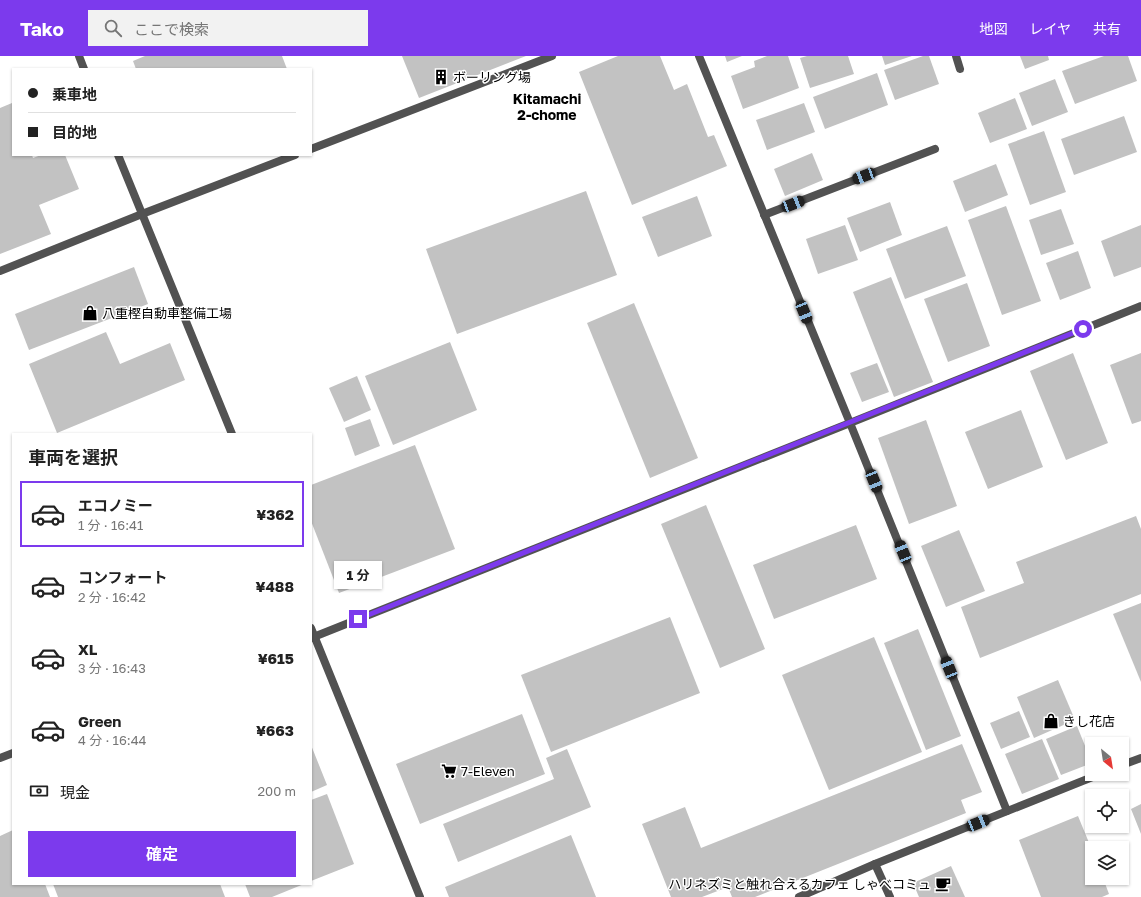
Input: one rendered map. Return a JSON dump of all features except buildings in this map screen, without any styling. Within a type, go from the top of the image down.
[{"type":"street","points":[[79,56],[84,68]]},
{"type":"street","points":[[312,149],[552,56]]},
{"type":"street","points":[[699,56],[1007,811]]},
{"type":"street","points":[[956,56],[960,69]]},
{"type":"street","points":[[764,215],[935,149]]},
{"type":"street","points":[[118,156],[232,433]]},
{"type":"street","points":[[0,271],[292,156]]},
{"type":"street","points":[[420,897],[313,637],[1141,306]]},
{"type":"street","points":[[0,758],[12,753]]},
{"type":"street","points":[[1129,762],[1141,758]]},
{"type":"street","points":[[799,897],[875,864],[1085,780]]},
{"type":"street","points":[[875,864],[890,897]]},
{"type":"place","name":"ボーリング場","points":[[441,77]]},
{"type":"place","name":"八重樫自動車整備工場","points":[[90,313]]},
{"type":"place","name":"きし花店","points":[[1051,721]]},
{"type":"place","name":"7-Eleven","points":[[449,771]]},
{"type":"place","name":"ハリネズミと触れ合えるカフェ しゃべコミュ","points":[[943,884]]},
{"type":"district","name":"Kitamachi 2-chome","points":[[547,106]]},
{"type":"route","points":[[358,619],[1083,329]]}]
